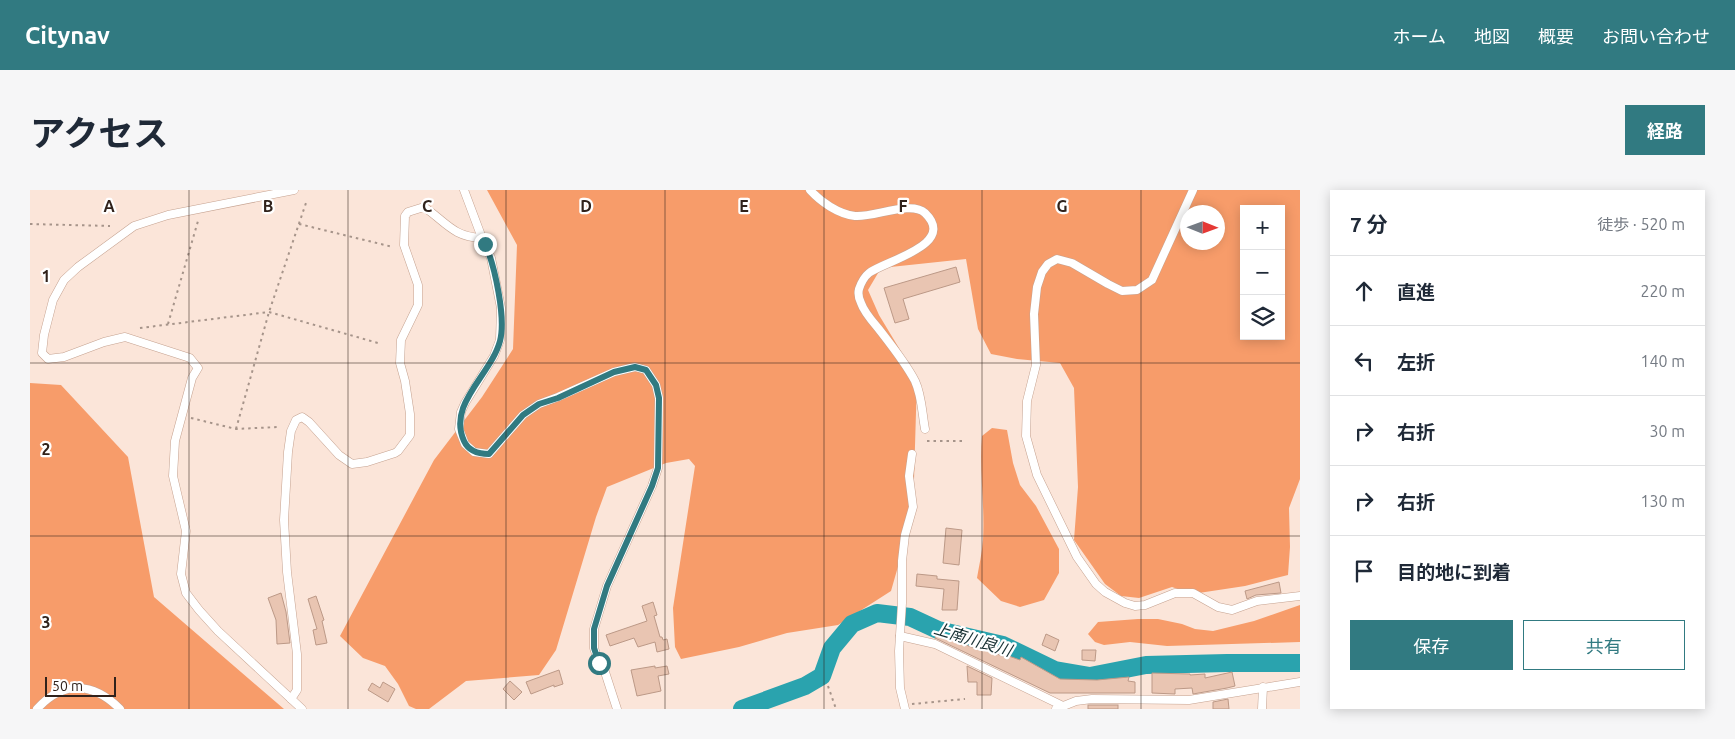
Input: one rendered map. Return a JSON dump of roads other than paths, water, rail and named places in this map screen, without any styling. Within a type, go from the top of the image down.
[{"type":"street","points":[[294,190],[168,215],[134,226],[78,267],[64,280],[53,300],[44,335],[42,353],[48,359],[64,357],[125,336],[190,358],[198,368],[192,378],[176,441],[174,476],[186,531],[181,574],[186,593],[218,631],[302,709]]},
{"type":"street","points":[[464,190],[491,258],[501,308],[500,340],[494,356],[461,412],[459,429],[465,444],[474,452],[489,454],[523,415],[539,404],[558,398],[614,372],[635,367],[646,370],[656,385],[659,398],[658,468],[652,486],[607,586],[594,629],[594,648],[599,663],[604,668],[617,709]]},
{"type":"street","points":[[810,190],[840,212],[855,216],[916,208],[923,211],[929,217],[932,226],[929,239],[911,254],[883,264],[868,273],[862,281],[858,294],[861,305],[896,351],[915,381],[921,400],[925,429]]},
{"type":"street","points":[[1193,190],[1152,280],[1137,290],[1122,291],[1072,263],[1058,259],[1048,264],[1042,272],[1037,287],[1034,314],[1036,366],[1027,401],[1026,436],[1038,475],[1077,557],[1096,584],[1105,592],[1134,606],[1145,605],[1175,593],[1193,593],[1218,607],[1232,610],[1257,601],[1300,596]]},
{"type":"street","points":[[291,699],[296,690],[297,654],[287,572],[284,520],[291,431],[296,420],[302,417],[309,422],[339,455],[352,464],[368,462],[398,451],[410,435],[410,414],[405,380],[400,362],[401,340],[418,305],[418,285],[404,245],[405,216],[408,212],[424,206],[455,232],[471,238],[482,238]]},
{"type":"street","points":[[904,707],[899,651],[902,562],[905,535],[912,507],[909,476],[912,454]]},
{"type":"street","points":[[900,636],[935,644],[1060,707],[1076,701],[1092,699],[1189,700],[1300,682]]},
{"type":"street","points":[[1262,709],[1263,687]]},
{"type":"street","points":[[37,709],[50,696],[64,688],[89,689],[109,698],[120,709]]},
{"type":"street","points":[[1137,709],[1138,699]]},
{"type":"waterway","name":"上南川良川","points":[[742,709],[805,686],[822,676],[832,648],[852,624],[877,613],[910,617],[938,630],[1003,645],[1055,670],[1090,676],[1146,665],[1300,663]]}]
